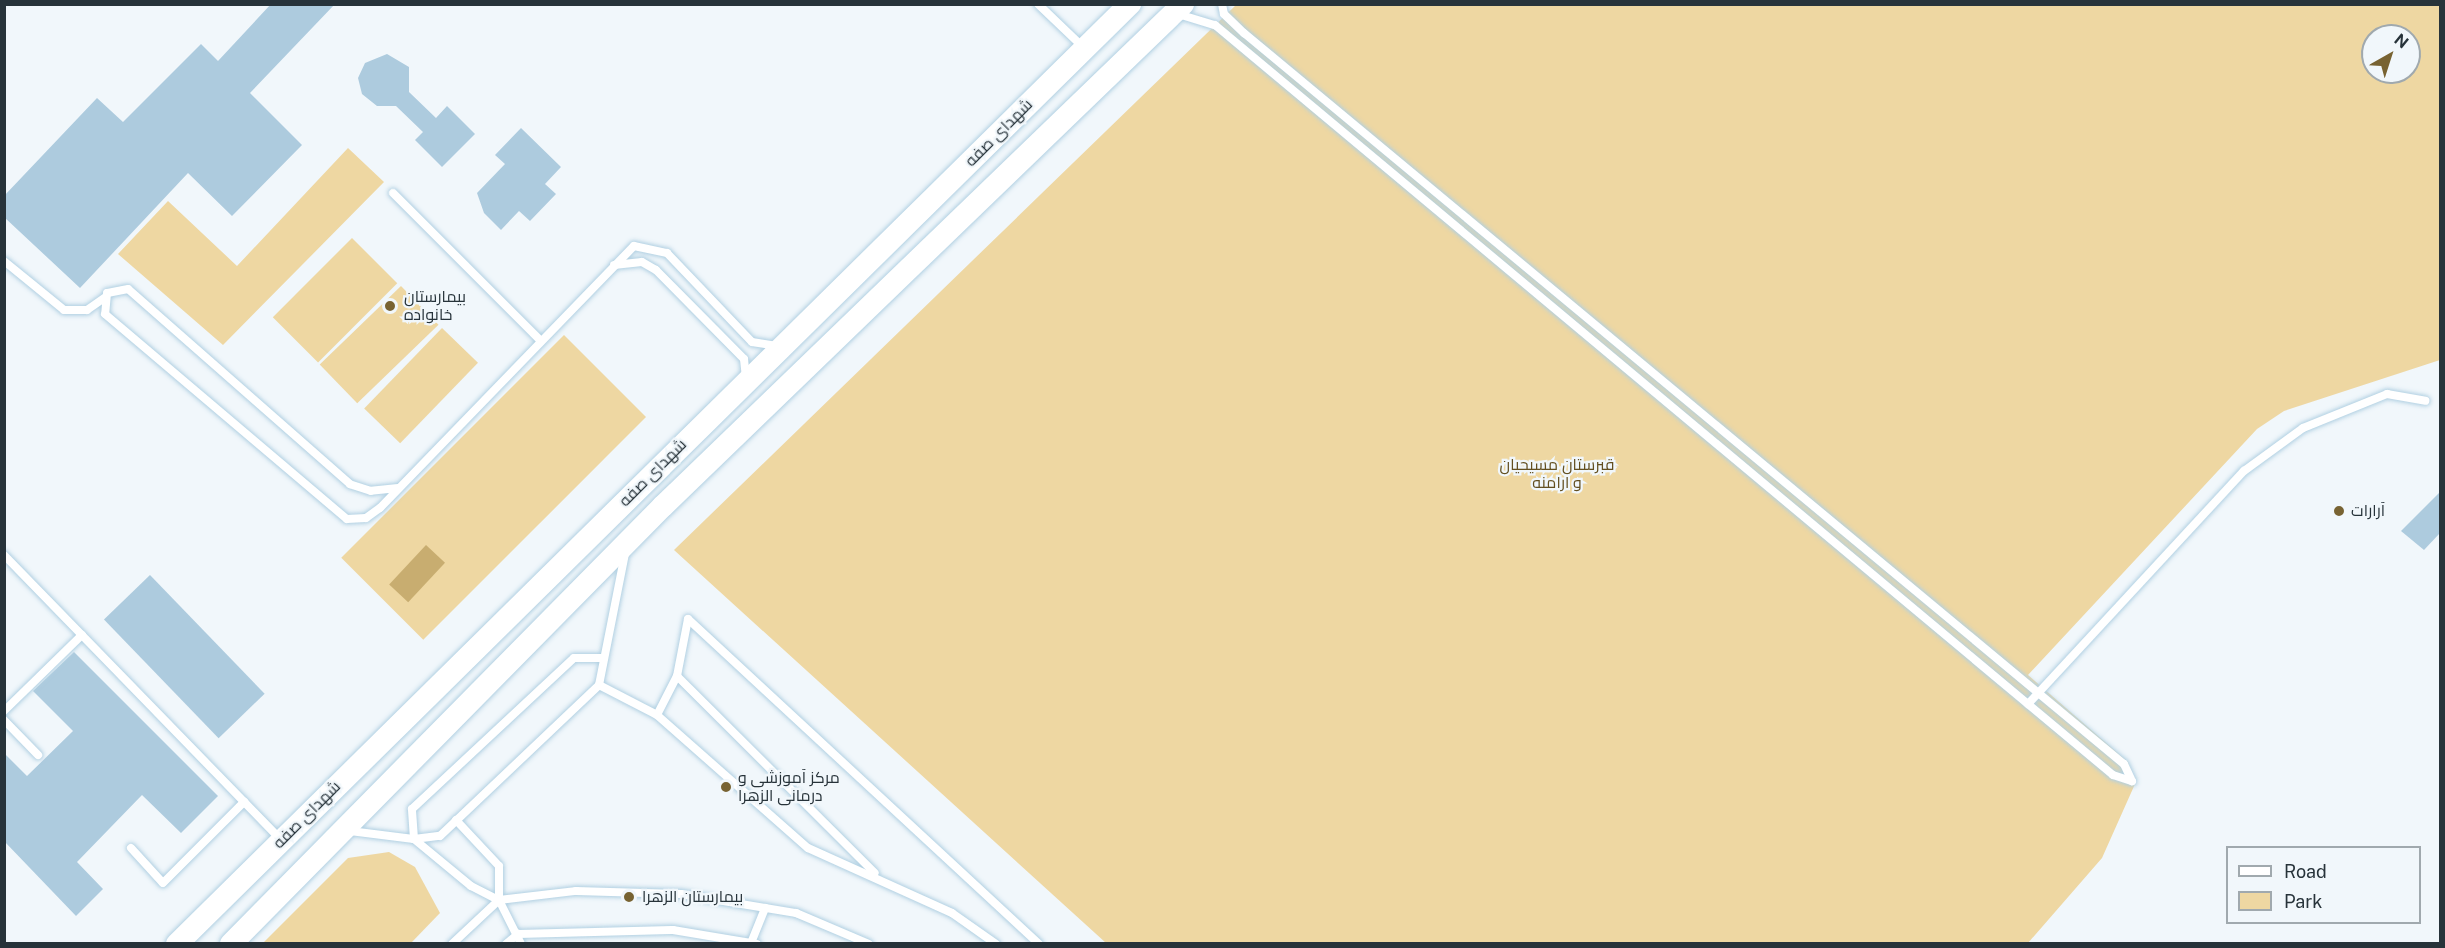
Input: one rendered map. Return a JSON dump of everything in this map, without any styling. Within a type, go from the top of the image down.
[{"type":"main road","name":"شهدای صفه","points":[[177,944],[1130,4]]},
{"type":"main road","name":"شهدای صفه","points":[[231,944],[346,831],[626,544],[1178,9]]},
{"type":"lane","points":[[1038,4],[1085,49]]},
{"type":"lane","points":[[1178,9],[1215,25],[2113,775],[2132,781],[2124,764],[2037,695],[1244,33],[1222,4]]},
{"type":"lane","points":[[393,193],[541,341]]},
{"type":"lane","points":[[104,298],[105,314],[339,516],[366,518],[634,246],[656,246],[752,342],[784,344]]},
{"type":"lane","points":[[4,261],[64,310],[87,310],[112,290],[128,289],[350,484],[371,491],[398,488]]},
{"type":"lane","points":[[615,265],[642,262],[656,270],[744,359],[746,382]]},
{"type":"lane","points":[[2028,704],[2244,471],[2303,428],[2387,394],[2425,401]]},
{"type":"lane","points":[[346,831],[414,839],[440,836],[599,685],[601,658],[611,638],[626,544]]},
{"type":"lane","points":[[4,555],[282,840]]},
{"type":"lane","points":[[657,715],[677,676],[688,619],[1039,944]]},
{"type":"lane","points":[[4,711],[82,635]]},
{"type":"lane","points":[[601,658],[574,657],[412,809],[414,839],[471,886],[499,900],[576,891],[681,894],[796,913],[869,944]]},
{"type":"lane","points":[[677,676],[878,876]]},
{"type":"lane","points":[[599,685],[657,715],[808,848],[878,876],[951,913],[996,944]]},
{"type":"lane","points":[[4,720],[38,755]]},
{"type":"lane","points":[[131,848],[163,883],[244,802]]},
{"type":"lane","points":[[456,820],[499,867],[499,900],[521,944]]},
{"type":"lane","points":[[452,944],[499,900]]},
{"type":"lane","points":[[506,944],[518,934],[673,930],[754,943],[765,908]]},
{"type":"green space","name":"قبرستان مسیحیان و ارامنه","points":[[1236,5],[2440,5],[2440,360],[2284,411],[2257,429],[2028,675],[2128,762],[2135,784],[2102,858],[2028,943],[1106,943],[674,550]]},
{"type":"green space","points":[[348,148],[384,182],[223,345],[118,254],[168,201],[237,266]]},
{"type":"green space","points":[[352,238],[397,283],[318,362],[273,317]]},
{"type":"green space","points":[[401,286],[439,325],[357,403],[320,364]]},
{"type":"green space","points":[[442,328],[478,363],[400,443],[364,409]]},
{"type":"green space","points":[[564,335],[646,417],[423,640],[341,558]]},
{"type":"green space","points":[[389,852],[415,867],[440,913],[411,943],[263,943],[348,858]]},
{"type":"shaded area","points":[[426,545],[445,563],[408,602],[389,584]]},
{"type":"building","points":[[271,4],[335,4],[250,93],[302,145],[232,216],[188,173],[80,288],[4,217],[4,196],[97,98],[123,122],[201,44],[218,61]]},
{"type":"building","points":[[387,54],[409,67],[409,92],[436,118],[447,106],[475,134],[442,167],[415,140],[423,132],[396,106],[377,106],[362,94],[358,78],[365,63]]},
{"type":"building","points":[[521,128],[561,167],[545,184],[556,194],[530,221],[519,211],[501,230],[484,213],[477,193],[505,164],[495,155]]},
{"type":"building","points":[[2440,492],[2440,533],[2424,550],[2401,531]]},
{"type":"building","points":[[150,575],[265,694],[219,738],[104,619]]},
{"type":"building","points":[[74,652],[218,796],[181,833],[142,795],[77,862],[103,889],[76,916],[4,841],[4,753],[27,776],[73,731],[33,691]]},
{"type":"place","name":"بیمارستان خانواده","points":[[390,306]]},
{"type":"place","name":"آرارات","points":[[2339,511]]},
{"type":"place","name":"مرکز آموزشی و درمانی الزهرا","points":[[726,787]]},
{"type":"place","name":"بیمارستان الزهرا","points":[[629,897]]}]
